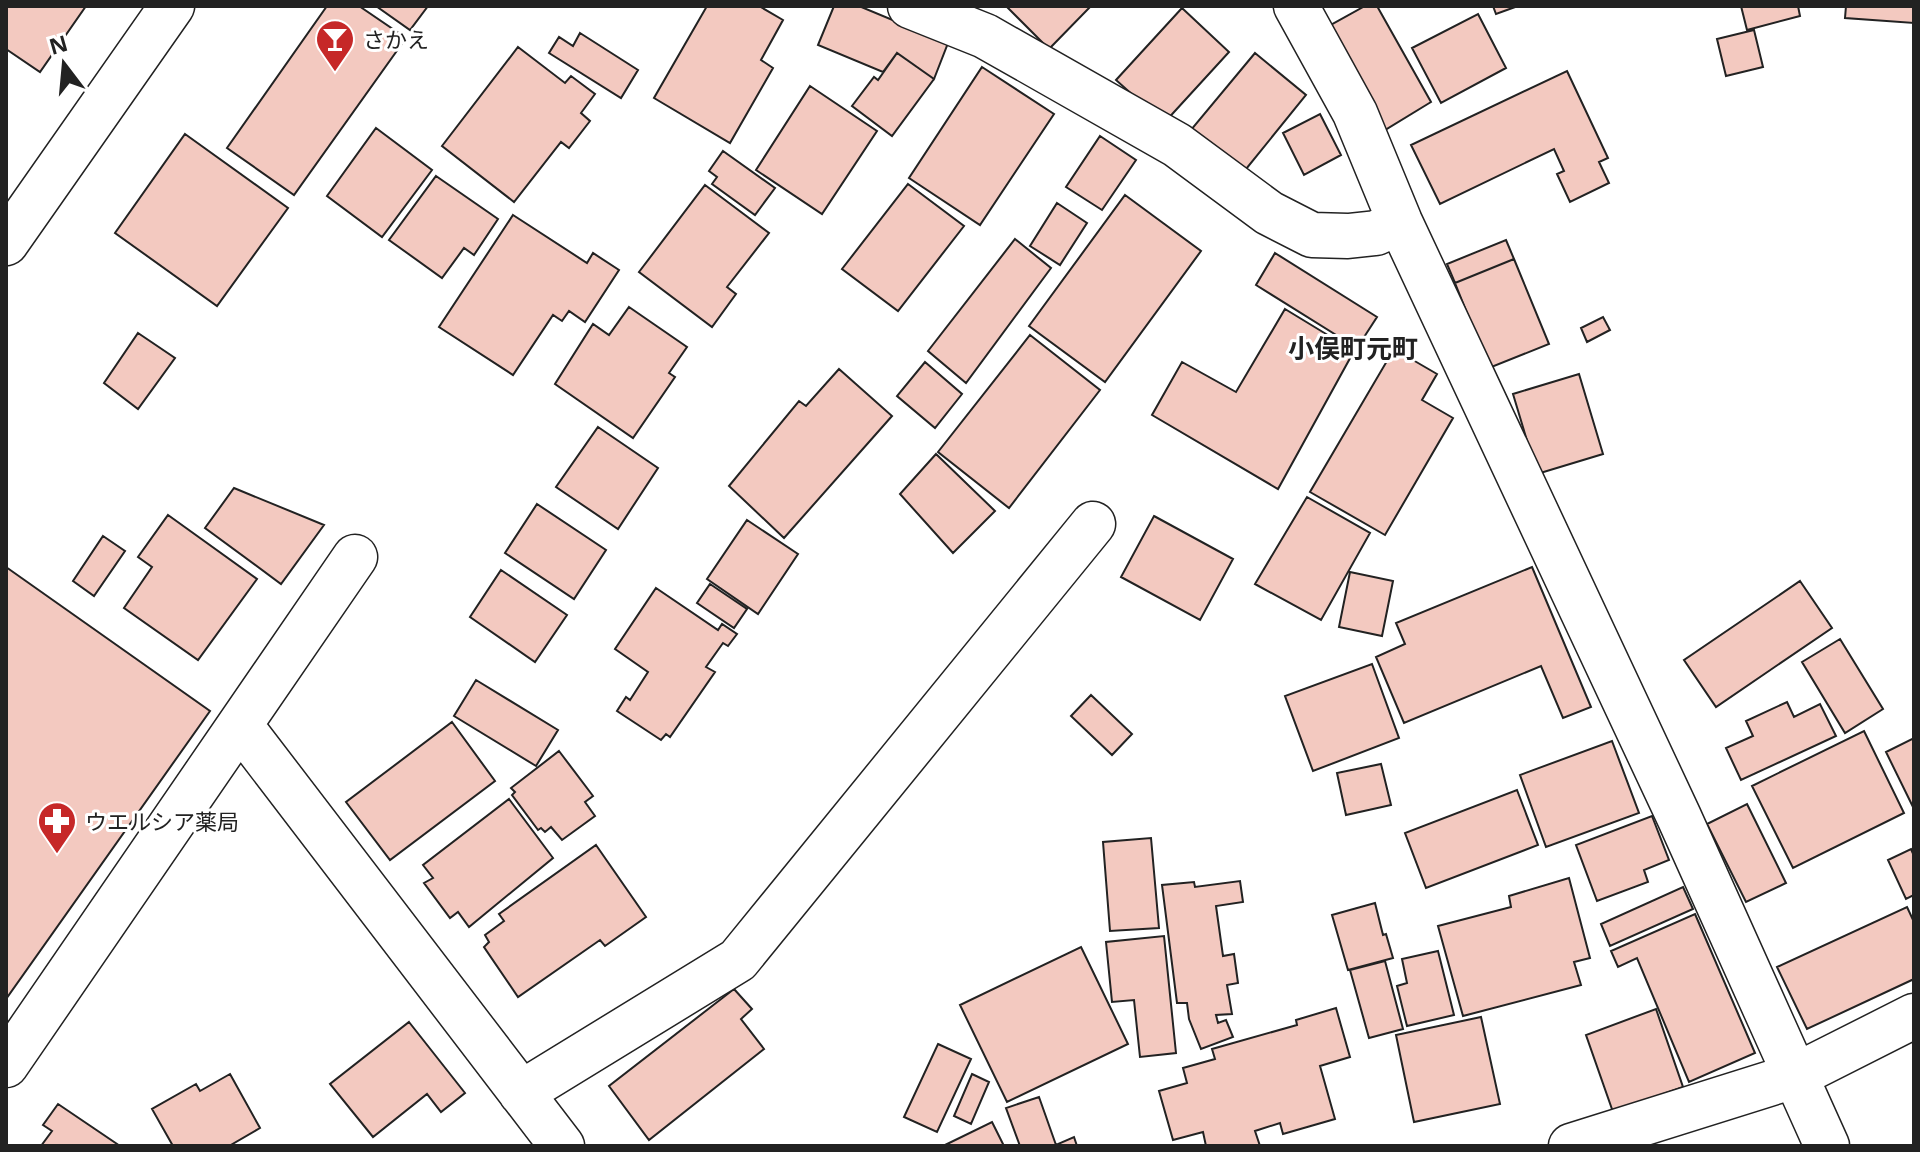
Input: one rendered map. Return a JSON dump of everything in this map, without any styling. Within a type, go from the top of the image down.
[{"type":"street","points":[[6,243],[172,6]]},
{"type":"street","points":[[910,6],[985,36],[1177,145],[1269,213],[1312,235],[1376,233],[1400,222]]},
{"type":"street","points":[[1296,6],[1355,113],[1400,222],[1797,1075],[1827,1146]]},
{"type":"street","points":[[521,1093],[738,960],[1093,524]]},
{"type":"street","points":[[6,1065],[355,557]]},
{"type":"street","points":[[240,725],[562,1146]]},
{"type":"street","points":[[1571,1146],[1797,1075],[1914,1016]]},
{"type":"building","points":[[6,6],[86,6],[40,72],[6,49]]},
{"type":"building","points":[[327,6],[359,6],[406,38],[294,195],[227,148]]},
{"type":"building","points":[[376,6],[428,6],[410,30]]},
{"type":"building","points":[[707,6],[759,6],[783,20],[761,60],[773,68],[730,143],[654,98]]},
{"type":"building","points":[[834,6],[859,6],[948,43],[934,79],[897,53],[883,72],[818,45]]},
{"type":"building","points":[[1006,6],[1091,6],[1049,49]]},
{"type":"building","points":[[1365,6],[1377,6],[1431,102],[1385,130],[1329,26]]},
{"type":"building","points":[[1493,6],[1518,6],[1496,14]]},
{"type":"building","points":[[1741,6],[1798,6],[1800,16],[1747,30]]},
{"type":"building","points":[[1846,6],[1914,6],[1914,23],[1845,18]]},
{"type":"building","points":[[1182,8],[1229,52],[1164,123],[1116,80]]},
{"type":"building","points":[[1478,14],[1506,68],[1441,103],[1412,48]]},
{"type":"building","points":[[1754,30],[1763,67],[1726,76],[1717,39]]},
{"type":"building","points":[[580,33],[638,70],[621,98],[549,53],[559,37],[573,46]]},
{"type":"building","points":[[518,47],[565,83],[571,76],[595,94],[581,113],[590,121],[569,148],[561,142],[514,202],[442,146]]},
{"type":"building","points":[[897,53],[934,79],[892,136],[852,106],[874,77],[878,80]]},
{"type":"building","points":[[1255,53],[1306,95],[1242,174],[1190,131]]},
{"type":"building","points":[[982,67],[1054,114],[980,225],[909,178]]},
{"type":"building","points":[[1567,71],[1608,158],[1599,162],[1609,183],[1570,202],[1557,174],[1564,171],[1554,149],[1440,204],[1411,145]]},
{"type":"building","points":[[810,86],[877,131],[822,214],[756,170]]},
{"type":"building","points":[[1320,114],[1341,155],[1304,175],[1283,133]]},
{"type":"building","points":[[376,128],[432,170],[382,237],[327,196]]},
{"type":"building","points":[[185,134],[288,208],[217,306],[115,233]]},
{"type":"building","points":[[1100,136],[1136,160],[1102,210],[1066,187]]},
{"type":"building","points":[[723,151],[775,188],[755,215],[712,184],[717,177],[709,171]]},
{"type":"building","points":[[436,176],[498,219],[474,255],[464,248],[442,278],[389,240]]},
{"type":"building","points":[[908,184],[964,226],[898,311],[842,269]]},
{"type":"building","points":[[705,185],[769,233],[727,287],[736,294],[712,327],[639,272]]},
{"type":"building","points":[[1125,195],[1201,251],[1105,382],[1029,326]]},
{"type":"building","points":[[1057,203],[1087,223],[1060,265],[1030,246]]},
{"type":"building","points":[[513,215],[587,263],[593,253],[619,270],[585,322],[569,311],[562,321],[553,315],[513,375],[439,327]]},
{"type":"building","points":[[1015,239],[1051,268],[966,383],[928,351]]},
{"type":"building","points":[[1506,240],[1514,259],[1455,283],[1447,264]]},
{"type":"building","points":[[1275,253],[1377,317],[1357,348],[1256,285]]},
{"type":"building","points":[[1514,259],[1549,344],[1489,368],[1455,283]]},
{"type":"building","points":[[629,307],[687,347],[669,373],[675,377],[633,438],[555,384],[593,324],[609,335]]},
{"type":"building","points":[[1285,309],[1354,351],[1278,489],[1152,415],[1182,362],[1236,392]]},
{"type":"building","points":[[1603,317],[1610,330],[1587,342],[1581,328]]},
{"type":"building","points":[[138,333],[175,358],[138,409],[104,383]]},
{"type":"building","points":[[1030,335],[1100,390],[1009,508],[938,452]]},
{"type":"building","points":[[1394,349],[1437,374],[1422,400],[1453,418],[1385,535],[1310,492]]},
{"type":"building","points":[[925,362],[962,394],[935,428],[897,396]]},
{"type":"building","points":[[839,369],[892,416],[784,538],[729,486],[799,401],[806,406]]},
{"type":"building","points":[[1579,374],[1603,454],[1537,474],[1513,394]]},
{"type":"building","points":[[598,427],[658,468],[618,529],[556,487]]},
{"type":"building","points":[[936,454],[995,511],[953,553],[900,494]]},
{"type":"building","points":[[234,488],[324,525],[281,584],[205,528]]},
{"type":"building","points":[[1307,497],[1370,533],[1321,620],[1255,584]]},
{"type":"building","points":[[537,504],[606,550],[574,599],[505,553]]},
{"type":"building","points":[[168,515],[257,579],[198,660],[124,608],[152,567],[138,557]]},
{"type":"building","points":[[1154,516],[1233,559],[1200,620],[1121,577]]},
{"type":"building","points":[[747,520],[798,554],[758,614],[707,579]]},
{"type":"building","points":[[103,536],[125,551],[94,596],[73,581]]},
{"type":"building","name":"ウエルシア薬局","points":[[6,567],[210,711],[6,999]]},
{"type":"building","points":[[1532,567],[1591,707],[1563,718],[1541,666],[1404,723],[1376,657],[1405,644],[1396,623]]},
{"type":"building","points":[[501,570],[567,615],[535,662],[470,617]]},
{"type":"building","points":[[1350,572],[1393,581],[1382,636],[1339,627]]},
{"type":"building","points":[[1800,581],[1832,628],[1716,707],[1684,660]]},
{"type":"building","points":[[710,584],[747,609],[734,628],[697,603]]},
{"type":"building","points":[[656,588],[718,630],[722,624],[737,634],[728,646],[723,643],[706,667],[715,672],[670,737],[666,734],[661,740],[617,711],[626,697],[630,700],[648,672],[615,649]]},
{"type":"building","points":[[1840,639],[1883,709],[1845,733],[1802,662]]},
{"type":"building","points":[[1372,664],[1399,738],[1313,771],[1285,696]]},
{"type":"building","points":[[476,680],[558,730],[536,766],[454,716]]},
{"type":"building","points":[[1091,695],[1132,734],[1112,755],[1071,716]]},
{"type":"building","points":[[1787,702],[1794,717],[1820,704],[1836,736],[1741,780],[1726,748],[1753,736],[1746,721]]},
{"type":"building","points":[[452,722],[495,781],[390,860],[346,802]]},
{"type":"building","points":[[1864,731],[1904,813],[1793,868],[1752,786]]},
{"type":"building","points":[[1914,738],[1914,809],[1886,752]]},
{"type":"building","points":[[1612,741],[1639,813],[1546,847],[1520,775]]},
{"type":"building","points":[[559,751],[593,796],[585,802],[595,816],[562,840],[551,827],[545,832],[541,828],[538,830],[512,795],[515,792],[511,788]]},
{"type":"building","points":[[1381,764],[1391,805],[1346,815],[1337,773]]},
{"type":"building","points":[[1517,790],[1538,845],[1426,888],[1405,833]]},
{"type":"building","points":[[509,799],[553,858],[469,927],[458,912],[450,918],[424,883],[433,878],[423,865]]},
{"type":"building","points":[[1747,804],[1786,883],[1746,902],[1707,824]]},
{"type":"building","points":[[1652,816],[1669,860],[1644,870],[1648,882],[1597,901],[1576,845]]},
{"type":"building","points":[[1151,838],[1159,928],[1110,931],[1103,842]]},
{"type":"building","points":[[596,845],[646,917],[605,946],[600,940],[518,997],[484,947],[489,942],[485,935],[504,921],[499,914]]},
{"type":"building","points":[[1911,849],[1914,856],[1914,895],[1906,899],[1888,860]]},
{"type":"building","points":[[1569,878],[1590,958],[1574,962],[1581,985],[1463,1016],[1438,926],[1511,907],[1509,896]]},
{"type":"building","points":[[1240,881],[1243,902],[1216,906],[1223,956],[1234,954],[1238,983],[1227,985],[1232,1014],[1216,1015],[1218,1023],[1226,1020],[1233,1037],[1201,1049],[1189,1019],[1187,1003],[1177,1003],[1162,885],[1194,882],[1195,887]]},
{"type":"building","points":[[1683,887],[1693,909],[1610,946],[1601,924]]},
{"type":"building","points":[[1375,903],[1393,958],[1348,970],[1332,915]]},
{"type":"building","points":[[1907,907],[1914,922],[1914,979],[1807,1029],[1777,967]]},
{"type":"building","points":[[1695,914],[1755,1053],[1689,1082],[1637,958],[1618,967],[1611,951]]},
{"type":"building","points":[[1164,936],[1176,1053],[1140,1057],[1134,1000],[1112,1002],[1106,942]]},
{"type":"building","points":[[1081,947],[1128,1044],[1007,1102],[960,1005]]},
{"type":"building","points":[[1438,951],[1454,1015],[1407,1026],[1397,986],[1407,983],[1402,959]]},
{"type":"building","points":[[1385,961],[1403,1029],[1369,1038],[1350,970]]},
{"type":"building","points":[[734,989],[752,1009],[741,1019],[764,1049],[649,1140],[609,1086]]},
{"type":"building","points":[[1336,1008],[1350,1057],[1320,1066],[1335,1119],[1283,1134],[1280,1123],[1255,1131],[1260,1146],[1206,1146],[1203,1132],[1173,1140],[1159,1091],[1187,1083],[1183,1068],[1215,1059],[1212,1049],[1297,1025],[1296,1020]]},
{"type":"building","points":[[1656,1009],[1683,1087],[1613,1112],[1586,1035]]},
{"type":"building","points":[[1481,1017],[1500,1104],[1414,1122],[1396,1035]]},
{"type":"building","points":[[409,1022],[465,1093],[441,1112],[427,1094],[373,1137],[330,1084]]},
{"type":"building","points":[[938,1044],[971,1059],[937,1132],[904,1117]]},
{"type":"building","points":[[230,1074],[260,1128],[229,1146],[173,1146],[152,1109],[196,1084],[200,1091]]},
{"type":"building","points":[[972,1074],[989,1082],[971,1124],[954,1116]]},
{"type":"building","points":[[1039,1097],[1056,1145],[1074,1137],[1077,1146],[1020,1146],[1006,1108]]},
{"type":"building","points":[[58,1104],[120,1146],[41,1146],[52,1131],[43,1125]]},
{"type":"building","points":[[992,1122],[1004,1146],[943,1146]]},
{"type":"place","name":"さかえ","points":[[335,73]]},
{"type":"place","name":"ウエルシア薬局","points":[[57,855]]},
{"type":"district","name":"小俣町元町","points":[[1353,348]]}]
